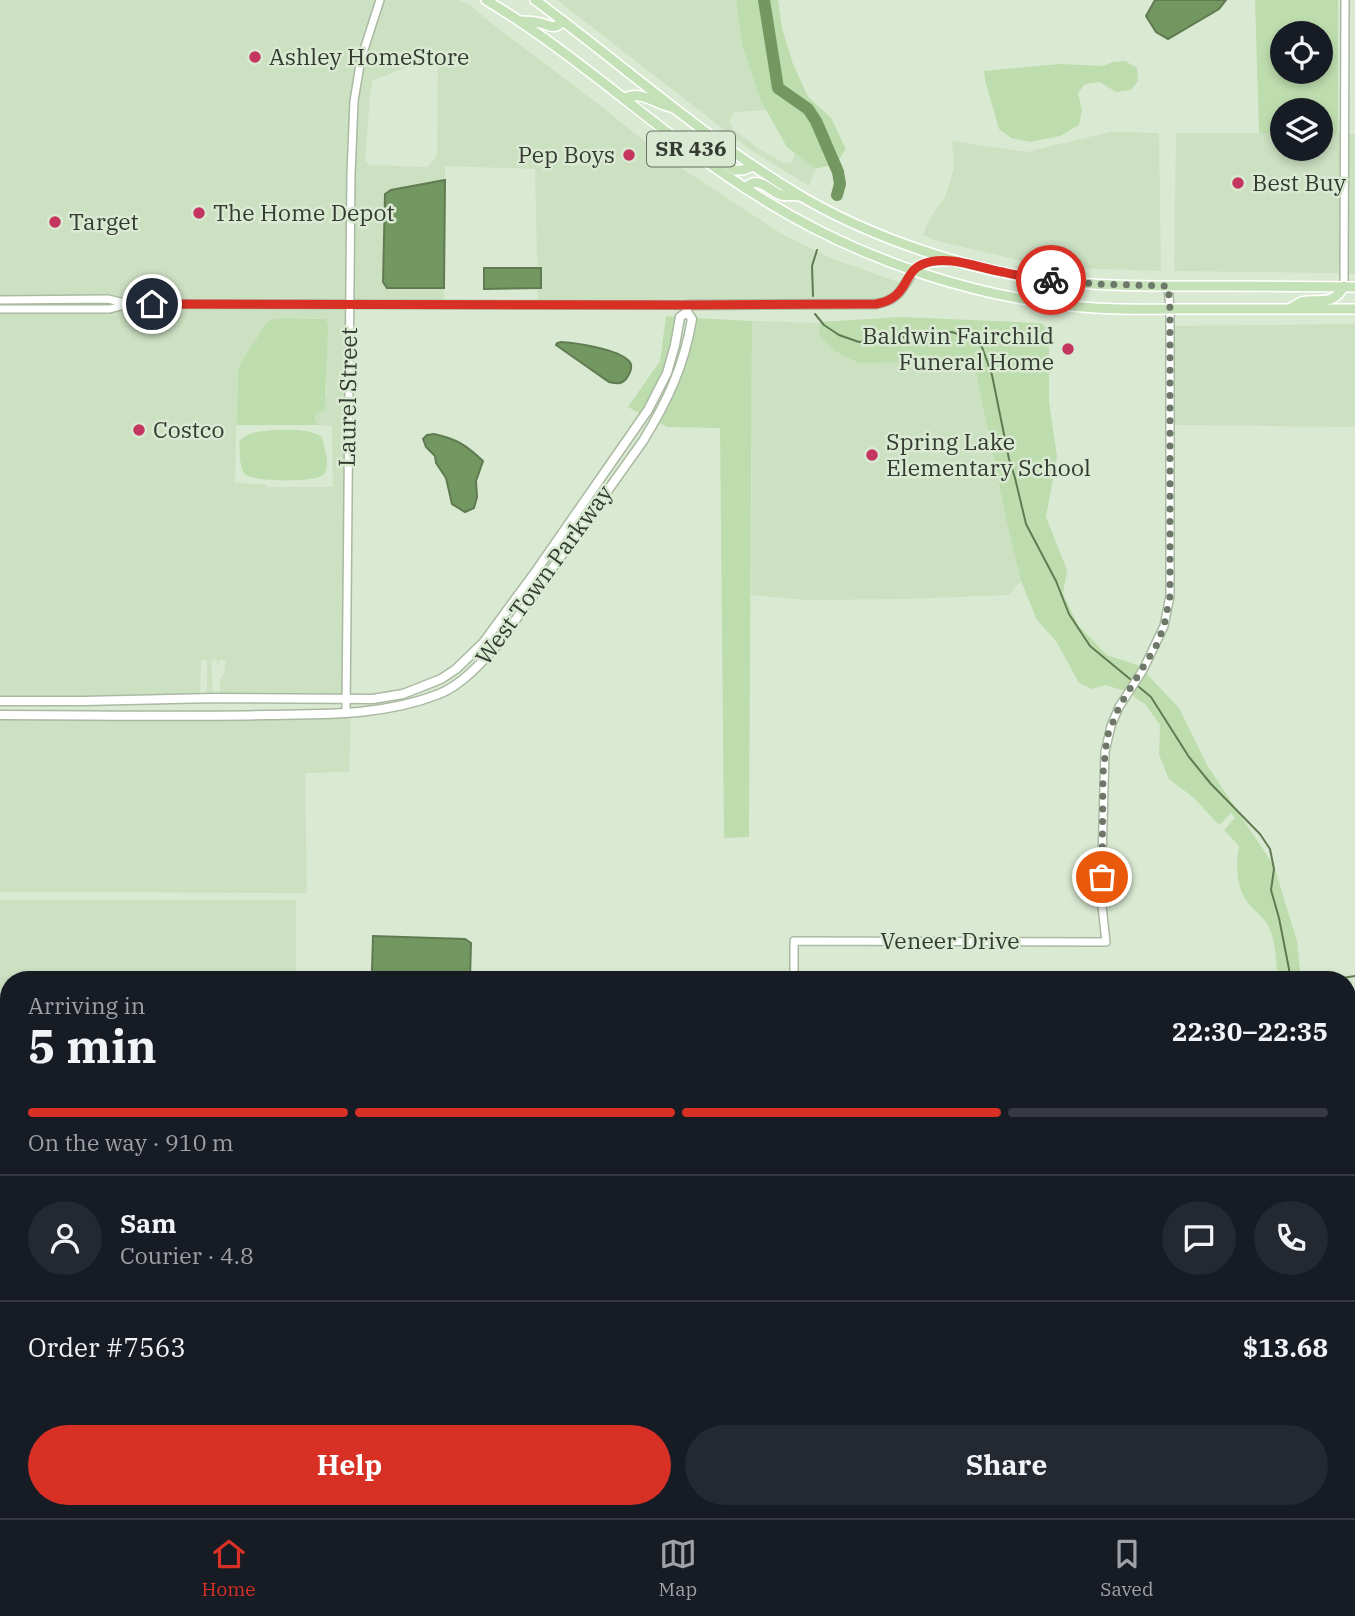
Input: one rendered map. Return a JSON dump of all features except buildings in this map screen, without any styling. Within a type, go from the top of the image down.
[{"type":"main road","name":"SR 436","points":[[486,0],[519,20],[684,144],[761,198],[863,251],[914,270],[999,294],[1096,308],[1355,309]]},
{"type":"main road","name":"SR 436","points":[[535,0],[753,166],[835,215],[914,247],[960,262],[1048,280],[1168,286],[1355,286]]},
{"type":"main road","points":[[519,20],[552,27],[563,21]]},
{"type":"main road","points":[[624,99],[632,95],[641,96],[673,107]]},
{"type":"main road","points":[[684,144],[698,145],[735,170],[753,166]]},
{"type":"main road","points":[[746,188],[750,183],[756,182],[782,195],[801,196]]},
{"type":"main road","points":[[688,309],[889,302],[901,292],[914,270],[922,264],[936,261],[960,262]]},
{"type":"main road","points":[[1290,309],[1300,302],[1336,297],[1343,286]]},
{"type":"main road","name":"West Town Parkway","points":[[0,701],[373,699],[393,696],[442,679],[483,643],[648,410],[667,373],[676,345],[680,317],[688,309],[692,318],[676,382],[643,441],[499,643],[474,670],[441,693],[400,707],[346,713],[214,716],[0,715]]},
{"type":"street","name":"Laurel Street","points":[[346,713],[349,304],[354,102],[362,59],[380,0]]},
{"type":"street","points":[[1343,286],[1345,0]]},
{"type":"street","points":[[1168,286],[1170,309]]},
{"type":"street","points":[[0,300],[108,299],[129,304],[688,309]]},
{"type":"street","points":[[0,309],[110,309],[129,304]]},
{"type":"street","name":"Veneer Drive","points":[[794,971],[794,941],[1106,942],[1101,897],[1104,751],[1119,707],[1143,670],[1164,626],[1170,596],[1170,309]]},
{"type":"shaded area","points":[[0,0],[376,0],[358,58],[350,101],[346,300],[0,301]]},
{"type":"shaded area","points":[[384,0],[458,0],[471,6],[660,154],[782,234],[833,259],[901,283],[888,298],[875,300],[538,301],[535,169],[445,166],[445,180],[391,190],[388,288],[444,288],[444,300],[353,300],[357,102],[365,60]],"holes":[[[438,55],[437,156],[428,167],[370,165],[365,160],[373,80]]]},
{"type":"shaded area","points":[[557,0],[736,0],[742,45],[766,110],[734,112],[729,120],[735,131],[761,150],[784,163],[792,162],[795,153],[815,169],[809,186],[749,149]]},
{"type":"shaded area","points":[[736,0],[778,0],[782,28],[793,64],[808,97],[831,118],[846,149],[836,164],[815,169],[787,147],[760,99],[742,45]]},
{"type":"shaded area","points":[[1155,0],[1226,0],[1219,9],[1168,39],[1156,32],[1146,16]]},
{"type":"shaded area","points":[[1255,0],[1338,0],[1338,134],[1333,134],[1333,98],[1270,98],[1270,133],[1259,133]]},
{"type":"shaded area","points":[[1125,61],[1137,68],[1138,81],[1131,90],[1116,92],[1100,82],[1085,84],[1078,93],[1082,111],[1079,125],[1060,136],[1030,142],[1011,138],[999,129],[984,71],[1060,64],[1104,66]]},
{"type":"shaded area","points":[[1110,132],[1159,133],[1161,271],[1047,267],[923,235],[930,218],[945,197],[954,168],[952,141],[1027,152]]},
{"type":"shaded area","points":[[1176,133],[1270,133],[1270,161],[1333,161],[1333,134],[1341,134],[1340,273],[1174,271]]},
{"type":"shaded area","points":[[1348,134],[1355,134],[1355,274],[1347,274]]},
{"type":"shaded area","points":[[445,180],[444,288],[387,288],[383,282],[385,194],[391,190]]},
{"type":"shaded area","points":[[484,268],[541,268],[541,288],[484,289]]},
{"type":"shaded area","points":[[346,308],[342,696],[220,694],[220,679],[226,660],[219,660],[219,668],[217,659],[211,661],[213,694],[207,694],[207,660],[201,660],[200,695],[0,697],[0,309]],"holes":[[[286,318],[318,318],[328,327],[327,394],[315,420],[318,425],[332,426],[333,487],[267,487],[266,484],[235,483],[240,364],[250,351]]]},
{"type":"shaded area","points":[[666,316],[677,317],[672,342],[660,380],[641,414],[628,407],[660,361]]},
{"type":"shaded area","points":[[901,317],[1041,323],[1049,330],[1049,402],[1057,457],[1046,517],[1067,570],[1063,594],[1078,625],[1107,655],[1140,666],[1125,691],[1105,685],[1092,689],[1079,683],[1056,641],[1037,620],[1021,581],[976,373],[962,362],[858,363],[836,352],[819,335],[820,322]]},
{"type":"shaded area","points":[[695,318],[752,321],[749,837],[724,838],[720,428],[667,427],[658,422],[683,372]]},
{"type":"shaded area","points":[[326,319],[325,410],[316,414],[318,425],[238,425],[240,364],[266,324],[271,320]]},
{"type":"shaded area","name":"Spring Lake Elementary School","points":[[752,321],[820,323],[819,335],[836,352],[858,363],[962,362],[976,373],[1021,581],[1009,595],[807,600],[751,595]]},
{"type":"shaded area","points":[[1355,324],[1355,427],[1174,425],[1173,326]]},
{"type":"shaded area","points":[[561,342],[587,345],[616,353],[631,364],[629,374],[620,383],[609,382],[556,345]]},
{"type":"shaded area","points":[[273,430],[304,431],[322,437],[327,461],[324,474],[310,479],[285,480],[259,479],[245,474],[239,442],[250,434]]},
{"type":"shaded area","points":[[434,434],[461,443],[483,461],[476,481],[477,497],[474,508],[465,512],[452,504],[446,478],[423,439]]},
{"type":"shaded area","points":[[1145,672],[1179,708],[1207,765],[1274,866],[1297,941],[1300,971],[1277,971],[1270,930],[1241,890],[1237,869],[1239,846],[1224,830],[1235,818],[1231,813],[1219,825],[1194,798],[1169,779],[1159,755],[1160,725],[1145,704],[1131,695]]},
{"type":"shaded area","points":[[351,717],[349,772],[305,773],[307,893],[0,892],[0,719],[214,720]]},
{"type":"shaded area","points":[[0,900],[296,900],[296,971],[0,971]]},
{"type":"shaded area","points":[[373,936],[465,939],[471,943],[470,971],[372,970]]},
{"type":"waterway","points":[[764,0],[778,88],[808,109],[816,121],[838,172],[840,184],[837,195]]},
{"type":"waterway","points":[[813,296],[812,266],[817,250]]},
{"type":"waterway","points":[[815,314],[824,325],[839,335],[859,342],[952,332],[982,347],[992,375],[1009,459],[1026,524],[1056,581],[1069,614],[1090,646],[1130,679]]},
{"type":"waterway","points":[[1139,687],[1151,697],[1189,757],[1211,784],[1260,834],[1270,849],[1274,869],[1271,890],[1289,971]]},
{"type":"way so far","points":[[1051,280],[1168,286],[1170,309],[1170,596],[1164,626],[1156,646],[1119,707],[1107,737],[1103,774],[1102,877]]},
{"type":"place","name":"Ashley HomeStore","points":[[255,57]]},
{"type":"place","name":"Pep Boys","points":[[629,155]]},
{"type":"place","name":"Best Buy","points":[[1238,183]]},
{"type":"place","name":"The Home Depot","points":[[199,213]]},
{"type":"place","name":"Target","points":[[55,222]]},
{"type":"place","name":"Baldwin Fairchild Funeral Home","points":[[1068,349]]},
{"type":"place","name":"Costco","points":[[139,430]]},
{"type":"place","name":"Spring Lake Elementary School","points":[[872,455]]},
{"type":"route","points":[[152,304],[876,304],[889,302],[901,292],[914,270],[922,264],[936,261],[960,262],[1051,280]]}]
